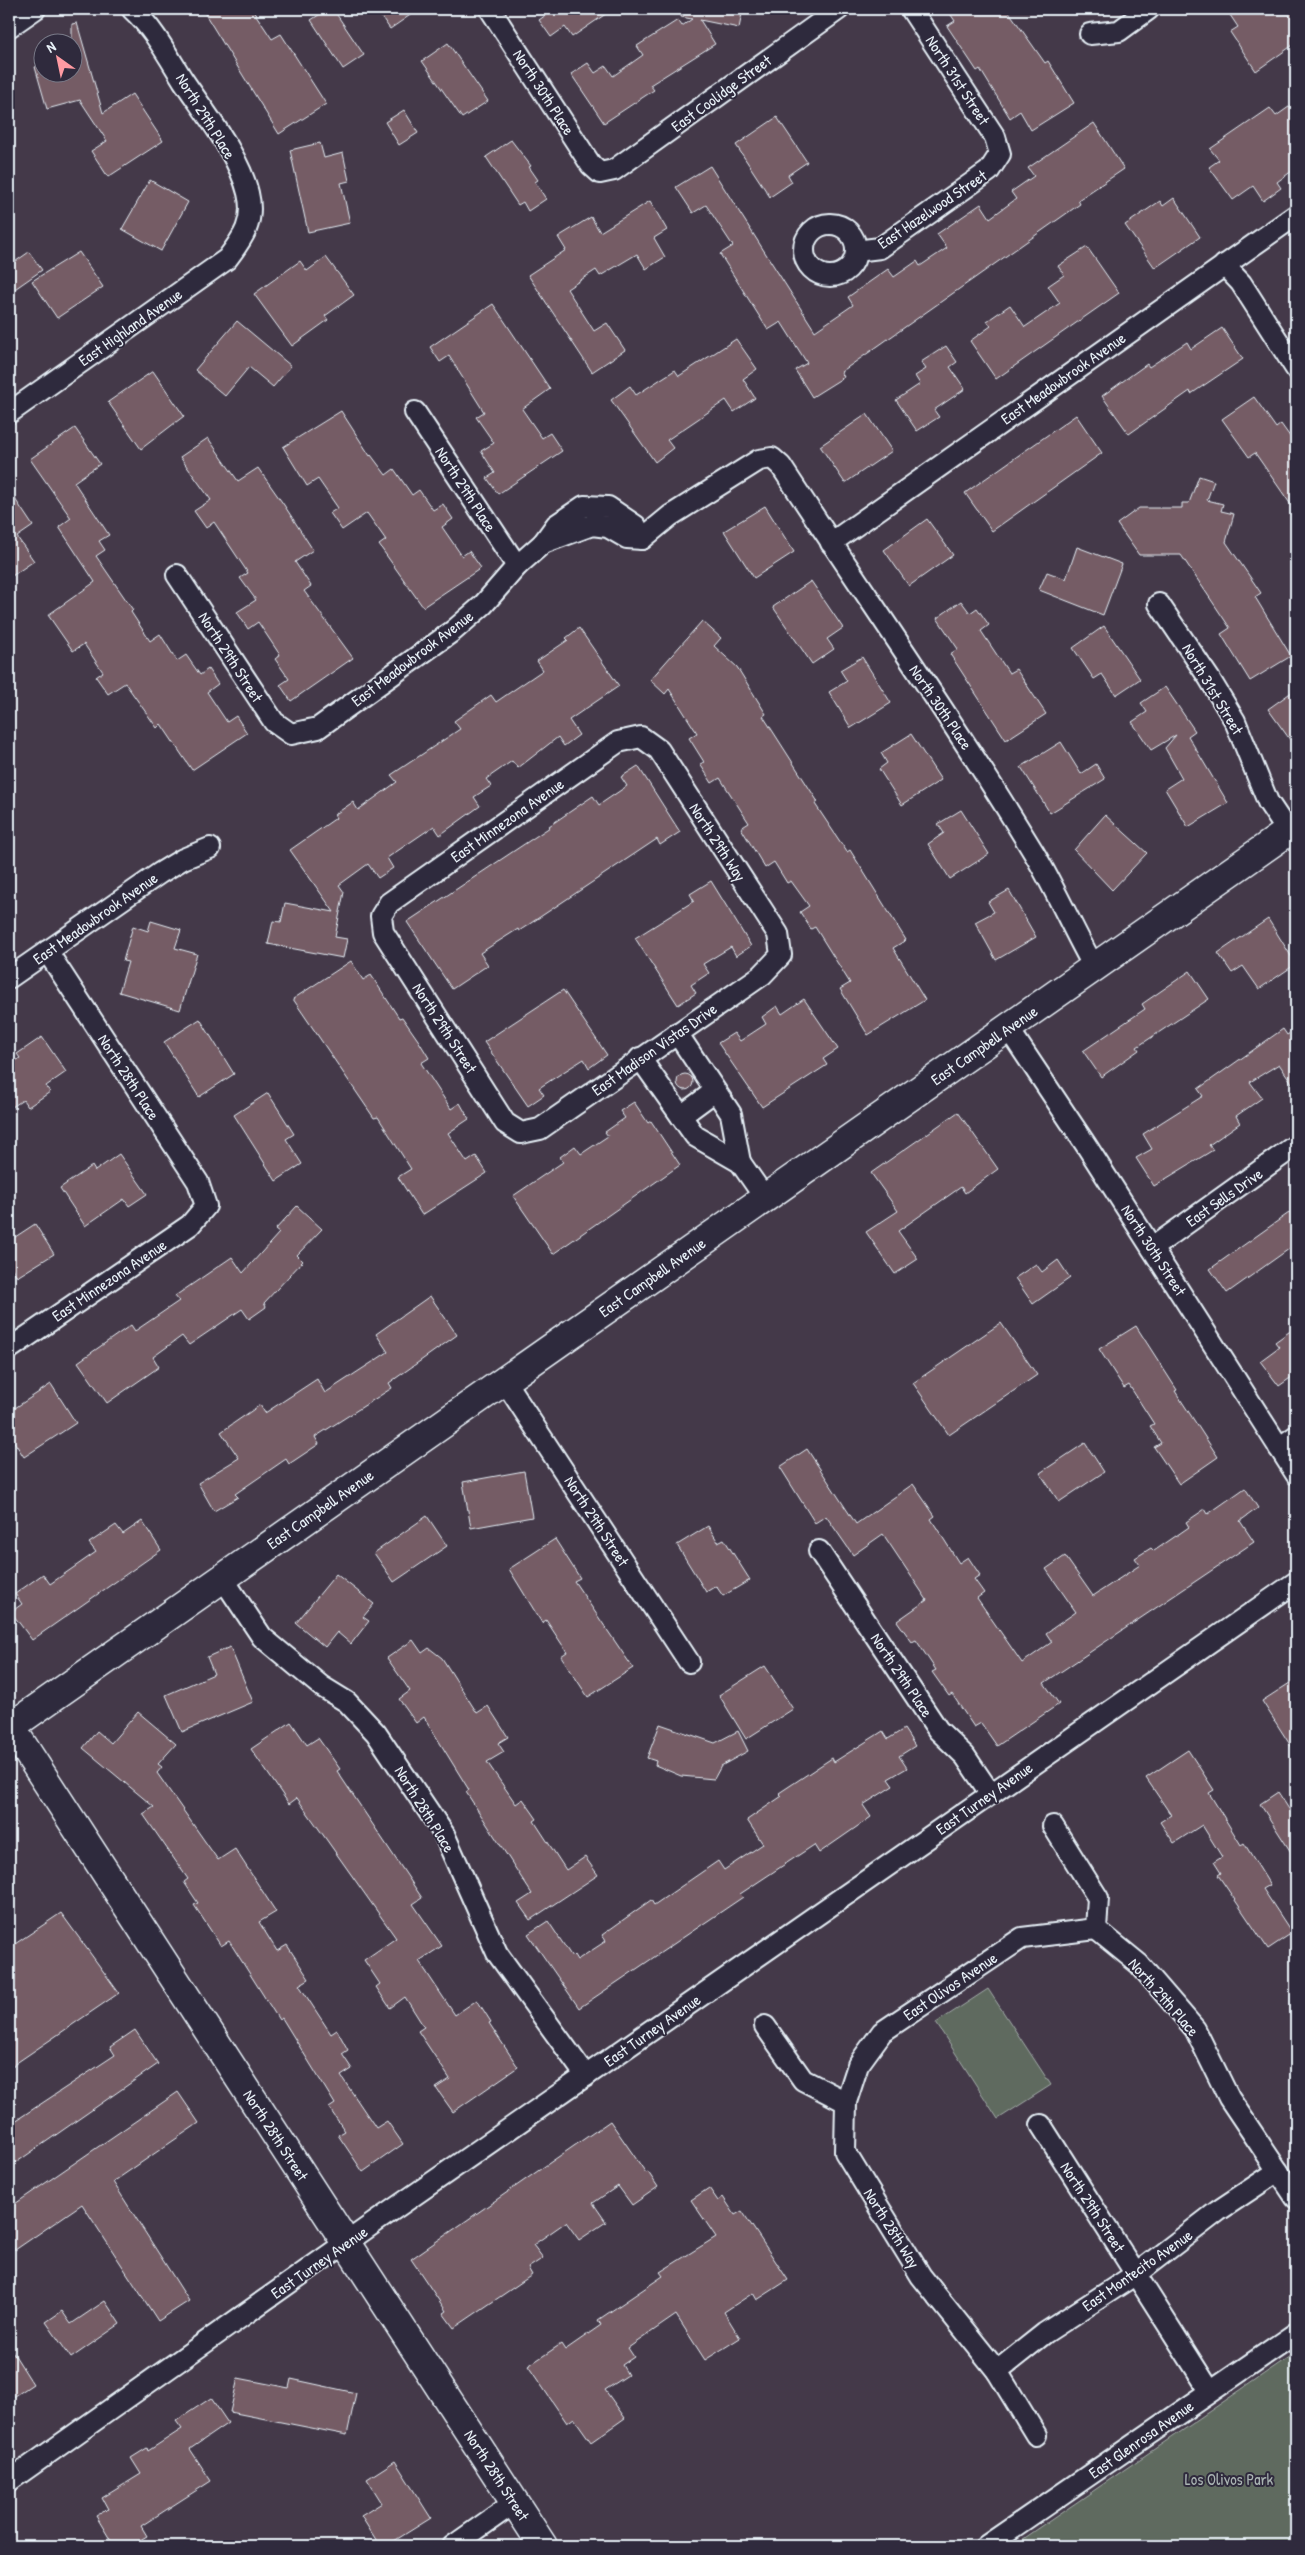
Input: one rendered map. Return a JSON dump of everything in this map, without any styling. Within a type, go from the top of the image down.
[{"type":"street","points":[[9,27],[35,9]]},
{"type":"street","name":"North 29th Place","points":[[132,9],[151,31],[238,167],[248,194],[249,215],[245,235]]},
{"type":"street","name":"North 30th Place","points":[[490,9],[590,165],[600,173]]},
{"type":"street","name":"East Coolidge Street","points":[[600,173],[614,170],[818,15],[839,9]]},
{"type":"street","name":"North 31st Street","points":[[910,9],[995,137],[1000,154]]},
{"type":"street","points":[[1090,34],[1119,31],[1149,9]]},
{"type":"street","name":"East Hazelwood Street","points":[[856,251],[880,248],[989,171],[1000,154]]},
{"type":"street","name":"East Meadowbrook Avenue","points":[[831,542],[1296,215]]},
{"type":"street","name":"East Highland Avenue","points":[[9,413],[227,259],[245,235]]},
{"type":"street","points":[[1224,265],[1241,283],[1296,369]]},
{"type":"street","name":"North 29th Place","points":[[415,412],[517,566]]},
{"type":"street","name":"North 30th Place","points":[[772,458],[781,466],[967,746],[1019,828],[1057,892],[1077,937],[1094,967]]},
{"type":"street","name":"East Meadowbrook Avenue","points":[[291,734],[318,728],[453,631],[483,604],[517,566],[543,543],[592,525],[608,527],[627,538],[642,539],[670,516],[759,460],[772,458]]},
{"type":"street","name":"North 29th Street","points":[[177,575],[274,722],[291,734]]},
{"type":"street","name":"North 31st Street","points":[[1159,604],[1209,678],[1235,721],[1268,802],[1292,829]]},
{"type":"street","name":"East Minnezona Avenue","points":[[381,916],[389,904],[618,742],[641,737]]},
{"type":"street","name":"North 29th Way","points":[[641,737],[659,750],[778,934],[781,955]]},
{"type":"street","name":"East Campbell Avenue","points":[[9,1726],[1292,829]]},
{"type":"street","name":"East Meadowbrook Avenue","points":[[9,978],[183,859],[210,848]]},
{"type":"street","name":"North 29th Street","points":[[381,916],[383,932],[505,1123],[521,1133]]},
{"type":"street","name":"North 28th Place","points":[[47,951],[198,1182],[206,1206]]},
{"type":"street","name":"East Madison Vistas Drive","points":[[521,1133],[540,1129],[762,974],[781,955]]},
{"type":"street","name":"North 30th Street","points":[[1008,1028],[1152,1248],[1296,1474]]},
{"type":"street","points":[[677,1033],[731,1114],[740,1162],[765,1198]]},
{"type":"street","points":[[640,1058],[694,1136],[740,1162]]},
{"type":"street","points":[[681,1116],[716,1091]]},
{"type":"street","name":"East Sells Drive","points":[[1152,1248],[1296,1145]]},
{"type":"street","name":"East Minnezona Avenue","points":[[9,1349],[190,1225],[206,1206]]},
{"type":"street","name":"North 29th Street","points":[[504,1380],[689,1662]]},
{"type":"street","points":[[1279,1448],[1296,1436]]},
{"type":"street","name":"North 29th Place","points":[[820,1551],[938,1730],[965,1756],[990,1793]]},
{"type":"street","name":"North 28th Place","points":[[222,1577],[262,1637],[321,1686],[347,1702],[376,1733],[444,1834],[497,1953],[586,2076]]},
{"type":"street","name":"East Turney Avenue","points":[[9,2481],[990,1793],[1296,1582]]},
{"type":"street","name":"North 28th Street","points":[[9,1726],[542,2546]]},
{"type":"street","points":[[1053,1826],[1098,1898],[1096,1929]]},
{"type":"street","name":"North 29th Place","points":[[1096,1929],[1138,1964],[1195,2029],[1229,2098],[1296,2198]]},
{"type":"street","name":"East Olivos Avenue","points":[[846,2102],[858,2065],[882,2032],[1022,1938],[1096,1929]]},
{"type":"street","points":[[765,2026],[804,2080],[846,2102]]},
{"type":"street","name":"North 28th Way","points":[[846,2102],[845,2152],[921,2276],[997,2372],[1036,2435]]},
{"type":"street","name":"North 29th Street","points":[[1041,2125],[1210,2390]]},
{"type":"street","name":"East Montecito Avenue","points":[[997,2372],[1045,2333],[1136,2274],[1218,2211],[1278,2171]]},
{"type":"street","name":"East Glenrosa Avenue","points":[[986,2546],[1210,2390],[1296,2333]]},
{"type":"street","points":[[452,2546],[514,2503]]},
{"type":"green space","points":[[988,1989],[1051,2085],[998,2119],[936,2023]]},
{"type":"green space","name":"Los Olivos Park","points":[[1296,2352],[1296,2546],[1013,2546]]},
{"type":"building","points":[[202,9],[252,9],[272,39],[281,34],[326,104],[279,134]]},
{"type":"building","points":[[328,9],[333,9],[364,55],[343,69],[311,20]]},
{"type":"building","points":[[376,9],[419,9],[390,29]]},
{"type":"building","points":[[542,9],[613,9],[572,37],[565,27],[551,37],[539,20],[546,15]]},
{"type":"building","points":[[682,9],[743,9],[739,28],[700,20],[715,44],[650,85],[654,90],[604,123],[571,74],[588,63],[595,73],[606,66],[613,76],[643,55],[637,46],[678,20],[682,26],[692,19],[681,17]]},
{"type":"building","points":[[947,9],[1007,9],[1045,63],[1048,61],[1074,103],[1031,130],[1020,111],[1010,118],[980,69],[977,71],[947,26],[955,21]]},
{"type":"building","points":[[1226,9],[1296,9],[1296,43],[1256,71],[1230,32],[1238,27]]},
{"type":"building","points":[[77,23],[80,32],[72,32],[72,24]]},
{"type":"building","points":[[82,40],[103,113],[132,94],[163,141],[108,177],[91,151],[107,141],[80,100],[47,109],[39,82],[82,82]]},
{"type":"building","points":[[448,43],[488,101],[462,118],[422,61]]},
{"type":"building","points":[[1296,102],[1296,168],[1277,182],[1281,188],[1263,201],[1253,186],[1233,200],[1209,167],[1219,160],[1210,149],[1270,108],[1276,116]]},
{"type":"building","points":[[404,110],[418,133],[399,145],[385,122]]},
{"type":"building","points":[[777,117],[807,162],[788,175],[792,182],[770,197],[736,145]]},
{"type":"building","points":[[1094,123],[1124,169],[1078,200],[1080,204],[841,372],[844,377],[812,397],[795,370],[807,363],[781,322],[768,330],[720,254],[733,246],[706,205],[693,213],[676,187],[710,166],[815,331],[853,305],[848,297],[888,269],[894,277],[917,261],[920,266],[947,248],[937,234],[981,204],[990,218],[1016,199],[1011,192],[1034,176],[1028,168]]},
{"type":"building","points":[[511,140],[531,166],[529,167],[538,180],[535,182],[546,199],[528,211],[523,202],[518,205],[486,157]]},
{"type":"building","points":[[320,143],[324,158],[343,153],[349,181],[341,183],[350,223],[308,232],[290,150]]},
{"type":"building","points":[[150,180],[188,202],[161,251],[122,229]]},
{"type":"building","points":[[1174,198],[1200,237],[1155,268],[1125,225],[1160,201],[1163,206]]},
{"type":"building","points":[[650,201],[667,230],[654,238],[665,257],[646,269],[637,254],[600,276],[596,270],[567,289],[594,331],[607,323],[625,350],[592,372],[528,275],[566,250],[558,237],[591,217],[600,232]]},
{"type":"building","points":[[1087,247],[1119,293],[996,379],[970,341],[991,326],[987,321],[1010,305],[1025,327],[1060,303],[1048,286],[1064,275],[1058,266]]},
{"type":"building","points":[[29,252],[42,270],[9,293],[9,266]]},
{"type":"building","points":[[79,252],[103,287],[57,318],[32,281]]},
{"type":"building","points":[[326,257],[354,295],[325,316],[328,320],[292,346],[254,294],[300,261],[307,271]]},
{"type":"building","points":[[493,304],[550,389],[522,409],[542,438],[550,433],[562,451],[498,494],[487,478],[495,473],[481,451],[494,443],[476,417],[484,412],[449,356],[440,362],[430,347]]},
{"type":"building","points":[[237,321],[291,366],[273,387],[249,367],[225,396],[195,370]]},
{"type":"building","points":[[1222,328],[1243,359],[1191,394],[1190,391],[1129,434],[1102,396],[1147,364],[1149,367],[1187,342],[1191,349]]},
{"type":"building","points":[[736,339],[757,369],[743,379],[755,398],[734,412],[726,400],[667,440],[673,448],[655,462],[611,400],[630,386],[636,395],[675,370],[679,376]]},
{"type":"building","points":[[946,346],[957,362],[950,367],[965,389],[934,410],[939,417],[917,431],[896,400],[920,384],[915,376],[926,369],[921,362]]},
{"type":"building","points":[[153,371],[184,416],[141,449],[108,402]]},
{"type":"building","points":[[1254,397],[1276,428],[1281,424],[1296,445],[1296,512],[1255,453],[1249,457],[1222,419]]},
{"type":"building","points":[[341,411],[370,456],[386,475],[394,469],[412,495],[419,490],[433,510],[443,504],[453,519],[442,527],[462,556],[469,551],[481,568],[423,607],[379,545],[386,540],[367,513],[342,530],[330,513],[338,508],[318,479],[307,486],[283,447]]},
{"type":"building","points":[[867,414],[892,451],[845,483],[820,446]]},
{"type":"building","points":[[1076,415],[1102,453],[992,531],[965,493]]},
{"type":"building","points":[[75,428],[100,464],[74,482],[109,535],[99,541],[105,550],[96,556],[133,610],[131,612],[150,641],[160,634],[177,661],[186,655],[200,675],[208,669],[218,684],[207,692],[227,722],[236,716],[247,733],[192,770],[161,724],[157,728],[125,683],[108,694],[96,677],[103,672],[84,644],[73,651],[48,615],[95,582],[59,527],[71,518],[30,459]]},
{"type":"building","points":[[208,438],[238,481],[258,468],[284,505],[313,550],[295,562],[311,586],[304,591],[353,658],[291,701],[280,685],[289,679],[275,659],[280,655],[258,622],[248,629],[237,612],[256,600],[240,578],[248,573],[214,522],[206,528],[194,511],[211,500],[180,457]]},
{"type":"building","points":[[1199,476],[1214,481],[1207,500],[1223,504],[1221,511],[1234,514],[1226,542],[1261,593],[1255,597],[1291,656],[1250,681],[1221,634],[1230,628],[1181,555],[1139,555],[1117,524],[1139,508],[1182,508],[1182,503],[1189,503]]},
{"type":"building","points":[[9,490],[33,526],[17,537],[34,561],[9,578]]},
{"type":"building","points":[[765,506],[794,552],[754,578],[724,531]]},
{"type":"building","points":[[927,519],[953,555],[909,586],[884,550]]},
{"type":"building","points":[[1077,547],[1122,564],[1103,615],[1039,590],[1047,572],[1066,579]]},
{"type":"building","points":[[811,581],[843,628],[827,639],[834,649],[812,664],[773,607]]},
{"type":"building","points":[[961,601],[970,613],[977,608],[989,625],[981,631],[1009,673],[1016,669],[1046,714],[1006,740],[950,654],[958,649],[937,618]]},
{"type":"building","points":[[702,621],[721,638],[714,646],[737,667],[766,714],[763,716],[818,802],[815,804],[847,852],[850,850],[906,940],[893,948],[925,1000],[868,1035],[840,989],[850,983],[815,927],[811,929],[800,912],[809,906],[791,881],[787,883],[774,862],[765,868],[741,828],[749,823],[720,778],[712,783],[700,764],[704,762],[689,738],[697,733],[669,689],[665,694],[650,680]]},
{"type":"building","points":[[1104,626],[1140,679],[1116,695],[1102,674],[1094,679],[1073,648]]},
{"type":"building","points":[[579,628],[619,686],[569,720],[579,735],[564,746],[558,737],[518,768],[512,761],[486,779],[491,786],[474,797],[480,806],[440,835],[434,826],[387,858],[393,868],[378,878],[368,864],[339,885],[344,892],[335,937],[347,939],[343,958],[268,944],[273,921],[281,922],[285,903],[334,912],[290,850],[336,818],[334,815],[353,802],[358,810],[397,782],[391,775],[460,729],[454,721],[491,695],[496,702],[543,670],[537,661],[568,640],[566,638]]},
{"type":"building","points":[[862,657],[891,703],[851,728],[829,692],[847,681],[840,670]]},
{"type":"building","points":[[1165,687],[1195,731],[1188,736],[1228,803],[1188,827],[1165,789],[1182,778],[1165,748],[1176,735],[1151,750],[1132,722],[1147,712],[1141,703]]},
{"type":"building","points":[[1296,689],[1296,748],[1268,709]]},
{"type":"building","points":[[911,734],[941,780],[902,805],[879,769],[887,763],[881,753]]},
{"type":"building","points":[[1061,742],[1081,774],[1096,764],[1105,779],[1050,813],[1021,767]]},
{"type":"building","points":[[638,766],[680,832],[660,845],[657,839],[519,931],[518,929],[480,953],[488,965],[452,989],[407,922],[550,827],[593,796],[599,805],[627,786],[621,777]]},
{"type":"building","points":[[961,810],[989,854],[950,879],[928,844],[944,833],[938,824]]},
{"type":"building","points":[[1105,815],[1147,853],[1112,890],[1074,850]]},
{"type":"building","points":[[711,881],[751,946],[736,956],[731,947],[703,964],[709,973],[691,985],[696,993],[678,1005],[635,938],[694,901],[690,894]]},
{"type":"building","points":[[1009,890],[1036,937],[996,960],[975,922],[994,912],[988,902]]},
{"type":"building","points":[[1268,919],[1296,964],[1259,989],[1243,966],[1232,973],[1218,953]]},
{"type":"building","points":[[151,921],[181,930],[175,948],[197,954],[180,1010],[119,992],[128,962],[123,961],[133,926],[148,931]]},
{"type":"building","points":[[351,961],[363,980],[371,975],[399,1018],[402,1017],[418,1040],[429,1058],[421,1063],[451,1109],[460,1103],[469,1119],[448,1133],[467,1162],[476,1156],[487,1173],[422,1215],[398,1177],[411,1169],[378,1117],[374,1118],[293,999]]},
{"type":"building","points":[[1190,971],[1209,999],[1137,1047],[1139,1050],[1101,1077],[1083,1051],[1145,1009],[1142,1004]]},
{"type":"building","points":[[563,990],[607,1055],[589,1068],[584,1059],[565,1071],[539,1088],[544,1095],[528,1106],[484,1042]]},
{"type":"building","points":[[804,999],[838,1049],[823,1059],[827,1065],[762,1107],[718,1043],[734,1033],[740,1041],[766,1024],[762,1017],[777,1006],[782,1014]]},
{"type":"building","points":[[200,1019],[234,1074],[199,1097],[164,1042]]},
{"type":"building","points":[[1283,1029],[1287,1035],[1296,1029],[1296,1089],[1279,1064],[1250,1082],[1262,1098],[1236,1116],[1240,1123],[1209,1145],[1213,1150],[1154,1186],[1136,1158],[1152,1149],[1143,1134],[1203,1096],[1198,1089]]},
{"type":"building","points":[[42,1037],[66,1072],[46,1086],[50,1092],[28,1107],[23,1100],[9,1109],[9,1065],[20,1058],[17,1054]]},
{"type":"building","points":[[682,1074],[688,1074],[693,1079],[691,1088],[682,1090],[677,1085],[677,1079]]},
{"type":"building","points":[[268,1093],[294,1134],[286,1139],[302,1164],[276,1181],[234,1115]]},
{"type":"building","points":[[634,1102],[648,1123],[651,1121],[680,1165],[553,1254],[513,1196],[563,1162],[560,1157],[575,1146],[581,1154],[608,1136],[605,1132],[625,1118],[620,1111]]},
{"type":"building","points":[[958,1112],[998,1169],[965,1193],[961,1187],[898,1231],[918,1259],[895,1274],[866,1232],[898,1211],[871,1173]]},
{"type":"building","points":[[119,1154],[147,1194],[129,1206],[124,1199],[85,1226],[60,1188],[92,1166],[95,1171]]},
{"type":"building","points":[[297,1206],[322,1229],[297,1255],[303,1261],[264,1303],[266,1307],[249,1319],[242,1309],[189,1345],[182,1336],[153,1357],[159,1367],[107,1403],[78,1362],[131,1325],[135,1331],[179,1301],[175,1296],[232,1257],[243,1273],[279,1233],[275,1230]]},
{"type":"building","points":[[1296,1208],[1296,1244],[1227,1293],[1210,1269]]},
{"type":"building","points":[[35,1224],[54,1254],[17,1277],[9,1263],[9,1241]]},
{"type":"building","points":[[1058,1260],[1070,1278],[1033,1304],[1015,1278],[1036,1264],[1042,1272]]},
{"type":"building","points":[[430,1296],[457,1335],[389,1383],[392,1388],[315,1437],[319,1444],[289,1464],[286,1459],[235,1494],[238,1497],[214,1511],[198,1483],[239,1458],[221,1432],[260,1405],[265,1413],[317,1379],[325,1393],[388,1352],[376,1334]]},
{"type":"building","points":[[1001,1323],[1037,1375],[949,1435],[913,1383]]},
{"type":"building","points":[[1136,1326],[1218,1457],[1179,1484],[1154,1447],[1161,1443],[1150,1426],[1154,1424],[1129,1385],[1124,1388],[1099,1349]]},
{"type":"building","points":[[1296,1327],[1296,1374],[1279,1386],[1260,1361],[1279,1347],[1275,1342]]},
{"type":"building","points":[[51,1384],[76,1423],[24,1457],[9,1434],[9,1412]]},
{"type":"building","points":[[1085,1443],[1104,1472],[1059,1502],[1040,1473]]},
{"type":"building","points":[[807,1449],[856,1524],[913,1484],[935,1516],[931,1519],[959,1563],[968,1557],[980,1575],[974,1579],[984,1593],[977,1598],[1022,1663],[1052,1642],[1046,1633],[1076,1612],[1046,1569],[1065,1556],[1093,1596],[1140,1565],[1135,1558],[1151,1548],[1154,1551],[1189,1527],[1186,1522],[1205,1509],[1208,1514],[1245,1488],[1258,1508],[1240,1521],[1254,1542],[1044,1683],[1059,1704],[997,1746],[981,1723],[974,1727],[952,1694],[949,1696],[932,1672],[936,1670],[916,1640],[912,1642],[897,1621],[927,1600],[883,1534],[853,1555],[826,1516],[815,1523],[780,1467]]},
{"type":"building","points":[[524,1471],[532,1517],[471,1528],[463,1482]]},
{"type":"building","points":[[427,1516],[447,1546],[394,1582],[374,1553]]},
{"type":"building","points":[[142,1521],[161,1550],[32,1640],[11,1612],[22,1604],[15,1594],[43,1574],[50,1584],[96,1552],[89,1543],[116,1525],[123,1534]]},
{"type":"building","points":[[708,1526],[718,1542],[724,1539],[750,1580],[723,1596],[716,1586],[706,1592],[677,1545]]},
{"type":"building","points":[[555,1539],[580,1578],[574,1581],[633,1668],[588,1697],[561,1656],[567,1652],[546,1620],[542,1623],[509,1569]]},
{"type":"building","points":[[336,1574],[374,1604],[363,1617],[369,1621],[351,1644],[337,1632],[325,1647],[296,1623]]},
{"type":"building","points":[[413,1640],[422,1653],[429,1648],[442,1658],[477,1713],[488,1706],[508,1737],[498,1743],[504,1752],[487,1762],[516,1804],[523,1799],[537,1819],[534,1821],[566,1870],[585,1857],[598,1875],[530,1920],[518,1903],[532,1894],[466,1792],[469,1790],[424,1717],[416,1723],[399,1699],[410,1691],[387,1658]]},
{"type":"building","points":[[230,1647],[253,1702],[182,1732],[166,1695],[214,1674],[207,1657]]},
{"type":"building","points":[[765,1666],[793,1709],[746,1739],[719,1695]]},
{"type":"building","points":[[1296,1679],[1296,1754],[1262,1701]]},
{"type":"building","points":[[138,1712],[176,1744],[158,1764],[162,1767],[157,1773],[218,1860],[235,1849],[276,1912],[259,1922],[277,1951],[287,1945],[309,1979],[299,1985],[331,2034],[337,2030],[348,2050],[342,2054],[352,2069],[341,2076],[376,2128],[387,2121],[403,2144],[363,2172],[338,2135],[345,2131],[329,2108],[335,2104],[282,2018],[279,2020],[229,1941],[221,1946],[194,1905],[198,1903],[184,1882],[188,1879],[143,1814],[154,1807],[83,1748],[97,1731],[111,1743]]},
{"type":"building","points":[[291,1722],[307,1745],[318,1738],[340,1769],[337,1771],[422,1898],[413,1904],[442,1946],[419,1961],[455,2015],[477,2000],[491,2022],[489,2023],[518,2067],[453,2112],[436,2088],[450,2079],[418,2031],[424,2027],[405,1997],[390,2008],[376,1987],[380,1984],[364,1960],[396,1938],[297,1798],[289,1804],[251,1749]]},
{"type":"building","points":[[660,1724],[715,1743],[738,1731],[748,1751],[721,1766],[714,1779],[681,1776],[655,1765],[656,1761],[647,1758]]},
{"type":"building","points":[[904,1729],[915,1746],[899,1756],[907,1768],[888,1779],[893,1786],[863,1805],[871,1817],[819,1853],[814,1845],[740,1894],[743,1897],[579,2008],[528,1934],[548,1921],[572,1957],[574,1955],[577,1960],[606,1941],[602,1935],[651,1900],[654,1905],[718,1861],[724,1870],[763,1844],[747,1820],[782,1796],[779,1793],[832,1758],[834,1762],[883,1731],[888,1739]]},
{"type":"building","points":[[1188,1750],[1214,1790],[1209,1793],[1241,1845],[1244,1843],[1270,1885],[1263,1889],[1292,1933],[1268,1949],[1218,1875],[1221,1873],[1214,1862],[1222,1857],[1202,1825],[1174,1843],[1160,1822],[1171,1815],[1146,1778]]},
{"type":"building","points":[[1278,1792],[1296,1820],[1296,1860],[1260,1804]]},
{"type":"building","points":[[61,1913],[119,1993],[9,2068],[9,1948]]},
{"type":"building","points":[[135,2030],[158,2064],[14,2164],[9,2156],[9,2125],[115,2055],[110,2047]]},
{"type":"building","points":[[178,2092],[199,2123],[113,2182],[189,2301],[158,2321],[82,2204],[15,2250],[9,2241],[9,2208]]},
{"type":"building","points":[[610,2121],[658,2187],[632,2205],[618,2186],[593,2203],[606,2222],[579,2240],[566,2222],[533,2245],[543,2258],[528,2268],[532,2275],[454,2328],[443,2313],[446,2311],[411,2259]]},
{"type":"building","points":[[709,2188],[718,2201],[723,2197],[735,2215],[742,2211],[788,2280],[757,2300],[753,2293],[724,2312],[740,2338],[705,2360],[676,2315],[628,2348],[634,2357],[622,2365],[628,2375],[605,2390],[625,2418],[591,2442],[574,2418],[567,2423],[528,2366],[561,2344],[565,2350],[601,2325],[598,2320],[663,2276],[660,2272],[716,2237],[691,2200]]},
{"type":"building","points":[[105,2301],[120,2324],[71,2358],[46,2322],[62,2311],[71,2324]]},
{"type":"building","points":[[9,2346],[33,2384],[9,2400]]},
{"type":"building","points":[[238,2378],[289,2388],[291,2379],[356,2393],[347,2435],[230,2412]]},
{"type":"building","points":[[211,2398],[228,2423],[190,2449],[211,2481],[141,2526],[147,2536],[130,2546],[114,2546],[96,2516],[108,2509],[102,2498],[141,2474],[131,2458],[147,2448],[148,2451],[182,2429],[176,2421]]},
{"type":"building","points":[[395,2461],[431,2518],[386,2546],[380,2546],[361,2516],[382,2503],[367,2479]]}]
